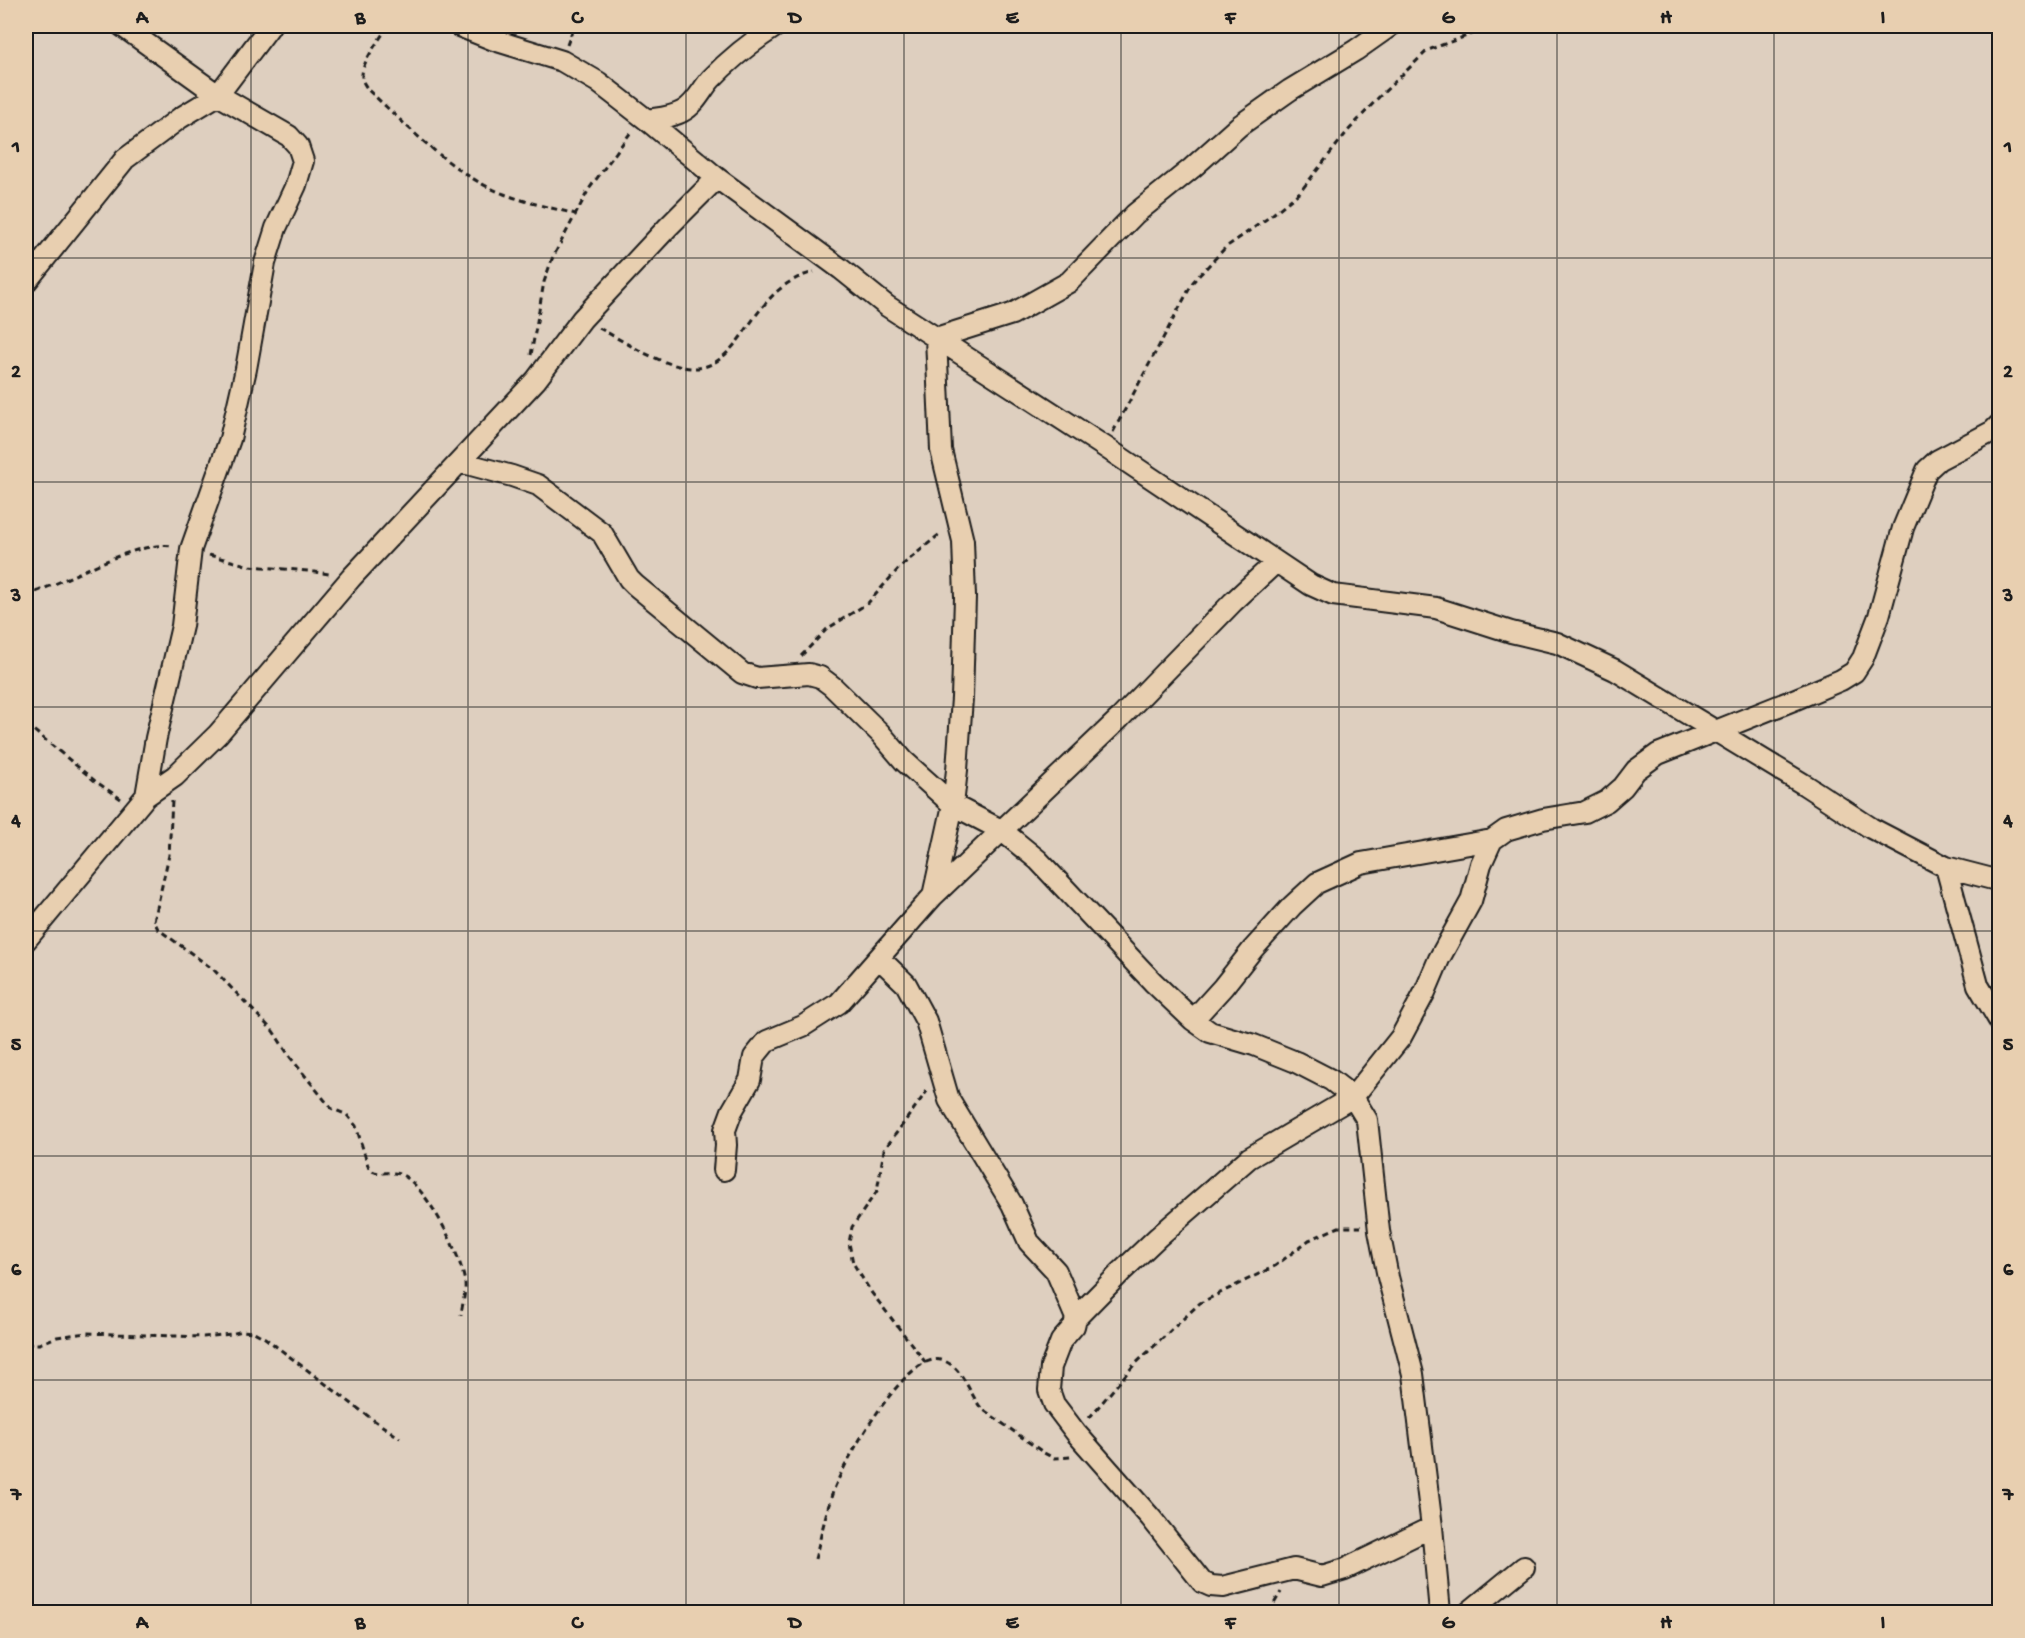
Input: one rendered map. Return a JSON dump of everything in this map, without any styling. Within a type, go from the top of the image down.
[{"type":"street","points":[[122,26],[218,94],[289,136],[298,146],[303,161],[296,185],[273,237],[230,439],[191,549],[182,626],[142,803]]},
{"type":"street","points":[[26,282],[125,159],[180,118],[218,94],[270,26]]},
{"type":"street","points":[[459,26],[494,40],[562,61],[598,82],[717,178],[841,269],[887,306],[1105,447],[1311,585],[1333,595],[1436,608],[1511,632],[1557,643],[1615,670],[1805,785],[1871,828],[1946,867],[2000,881]]},
{"type":"street","points":[[647,120],[684,111],[736,56],[776,26]]},
{"type":"street","points":[[936,338],[1012,314],[1069,282],[1135,214],[1239,126],[1290,90],[1356,50],[1390,26]]},
{"type":"street","points":[[26,940],[142,803],[175,776],[218,734],[351,578],[536,380],[582,319],[668,226],[717,178]]},
{"type":"street","points":[[933,896],[953,805],[957,770],[965,597],[963,541],[941,450],[936,338]]},
{"type":"street","points":[[1193,1020],[1261,940],[1317,883],[1361,863],[1492,840],[1506,830],[1543,819],[1585,812],[1606,801],[1623,787],[1636,770],[1658,754],[1841,680],[1854,672],[1863,658],[1879,616],[1904,528],[1927,470],[1938,460],[1994,431],[2000,424]]},
{"type":"street","points":[[460,462],[538,485],[602,533],[629,579],[742,673],[757,678],[809,674],[820,677],[880,733],[904,761],[953,805],[1001,830],[1038,860],[1153,982],[1193,1020],[1210,1032],[1254,1045],[1296,1062],[1331,1080],[1353,1097],[1367,1120],[1379,1231],[1388,1277],[1413,1374],[1440,1612]]},
{"type":"street","points":[[724,1170],[725,1130],[732,1111],[750,1080],[754,1057],[767,1041],[803,1026],[839,1003],[933,896],[1120,717],[1233,602],[1276,562]]},
{"type":"street","points":[[1432,1527],[1344,1569],[1322,1576],[1294,1569],[1236,1585],[1211,1586],[1202,1582],[1192,1572],[1150,1518],[1076,1433],[1054,1404],[1049,1390],[1049,1378],[1054,1353],[1074,1326],[1077,1318],[1158,1237],[1249,1158],[1353,1097],[1401,1037],[1439,959],[1471,901],[1481,864],[1492,840]]},
{"type":"street","points":[[1946,867],[1978,985],[2000,1022]]},
{"type":"street","points":[[879,958],[906,984],[926,1021],[949,1100],[1012,1204],[1029,1242],[1056,1271],[1077,1318]]},
{"type":"street","points":[[1468,1612],[1524,1568]]},
{"type":"path","points":[[388,26],[371,52],[362,74],[368,90],[425,142],[465,173],[502,194],[576,214]]},
{"type":"path","points":[[1105,447],[1192,282],[1226,248],[1300,192],[1355,123],[1428,50],[1494,26]]},
{"type":"path","points":[[536,380],[531,362],[544,282],[552,259],[589,189],[630,133],[647,120]]},
{"type":"path","points":[[582,319],[649,355],[681,367],[696,369],[708,366],[726,355],[765,304],[785,284],[802,275],[841,269]]},
{"type":"path","points":[[781,677],[827,629],[868,603],[900,567],[958,519]]},
{"type":"path","points":[[26,595],[43,590],[130,551],[154,546],[191,549],[250,566],[308,570],[351,578]]},
{"type":"path","points":[[26,724],[95,781],[142,803]]},
{"type":"path","points":[[175,776],[169,855],[154,921],[158,929],[214,970],[273,1031],[331,1108],[347,1115],[356,1126],[369,1169],[383,1174],[391,1172],[402,1174],[426,1198],[460,1262],[465,1284],[461,1315]]},
{"type":"path","points":[[926,1363],[871,1292],[853,1263],[849,1243],[852,1227],[876,1191],[884,1150],[923,1100],[939,1069]]},
{"type":"path","points":[[1076,1433],[1133,1366],[1200,1303],[1275,1266],[1309,1240],[1339,1227],[1356,1226],[1379,1231]]},
{"type":"path","points":[[26,1344],[39,1344],[57,1337],[86,1333],[203,1337],[242,1331],[254,1332],[400,1438]]},
{"type":"path","points":[[815,1559],[833,1491],[854,1447],[885,1400],[910,1374],[926,1363],[939,1359],[948,1363],[964,1380],[981,1408],[1044,1453],[1054,1458],[1065,1459],[1094,1453]]}]
